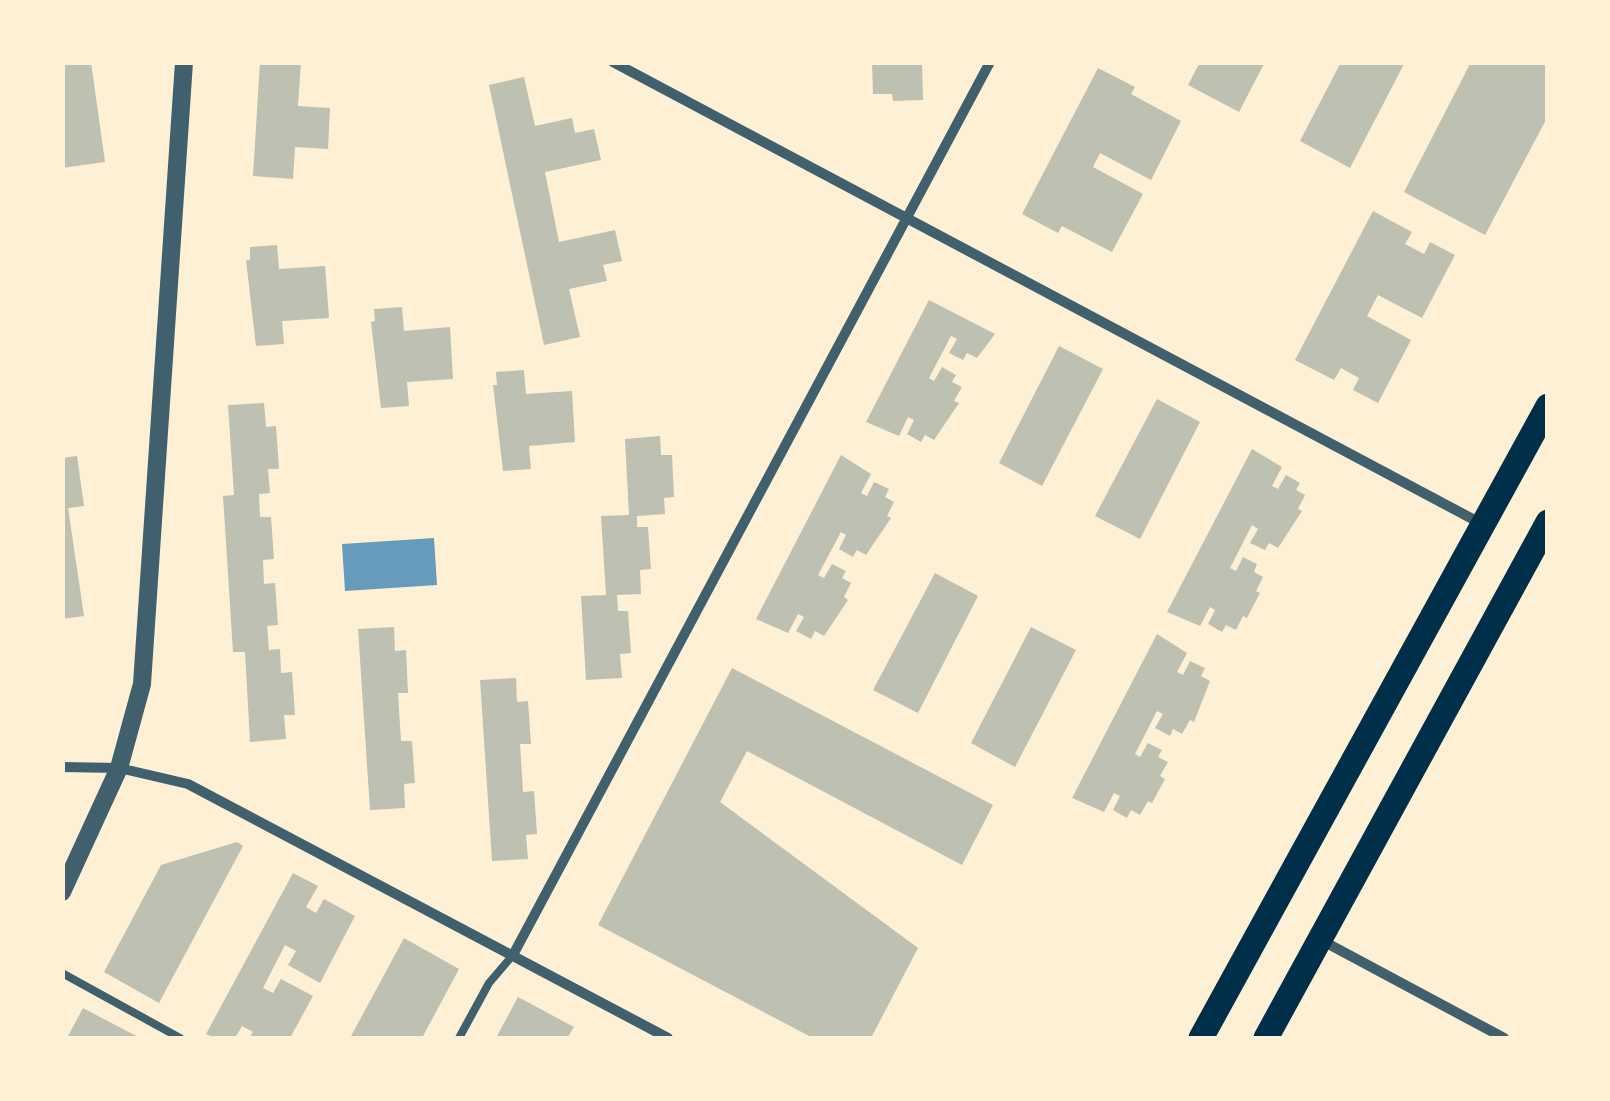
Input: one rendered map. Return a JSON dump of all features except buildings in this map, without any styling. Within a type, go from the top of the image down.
[{"type":"main road","points":[[1201,1038],[1548,406]]},
{"type":"main road","points":[[1266,1038],[1548,522]]},
{"type":"street","points":[[62,892],[120,768],[142,684],[184,62]]},
{"type":"street","points":[[612,62],[1483,525]]},
{"type":"street","points":[[513,955],[990,62]]},
{"type":"street","points":[[62,767],[120,768],[188,784],[668,1038]]},
{"type":"street","points":[[1320,940],[1504,1038]]},
{"type":"lane","points":[[459,1038],[489,983],[513,955]]},
{"type":"lane","points":[[62,972],[180,1038]]},
{"type":"water","points":[[434,538],[437,585],[345,591],[342,544]]}]
